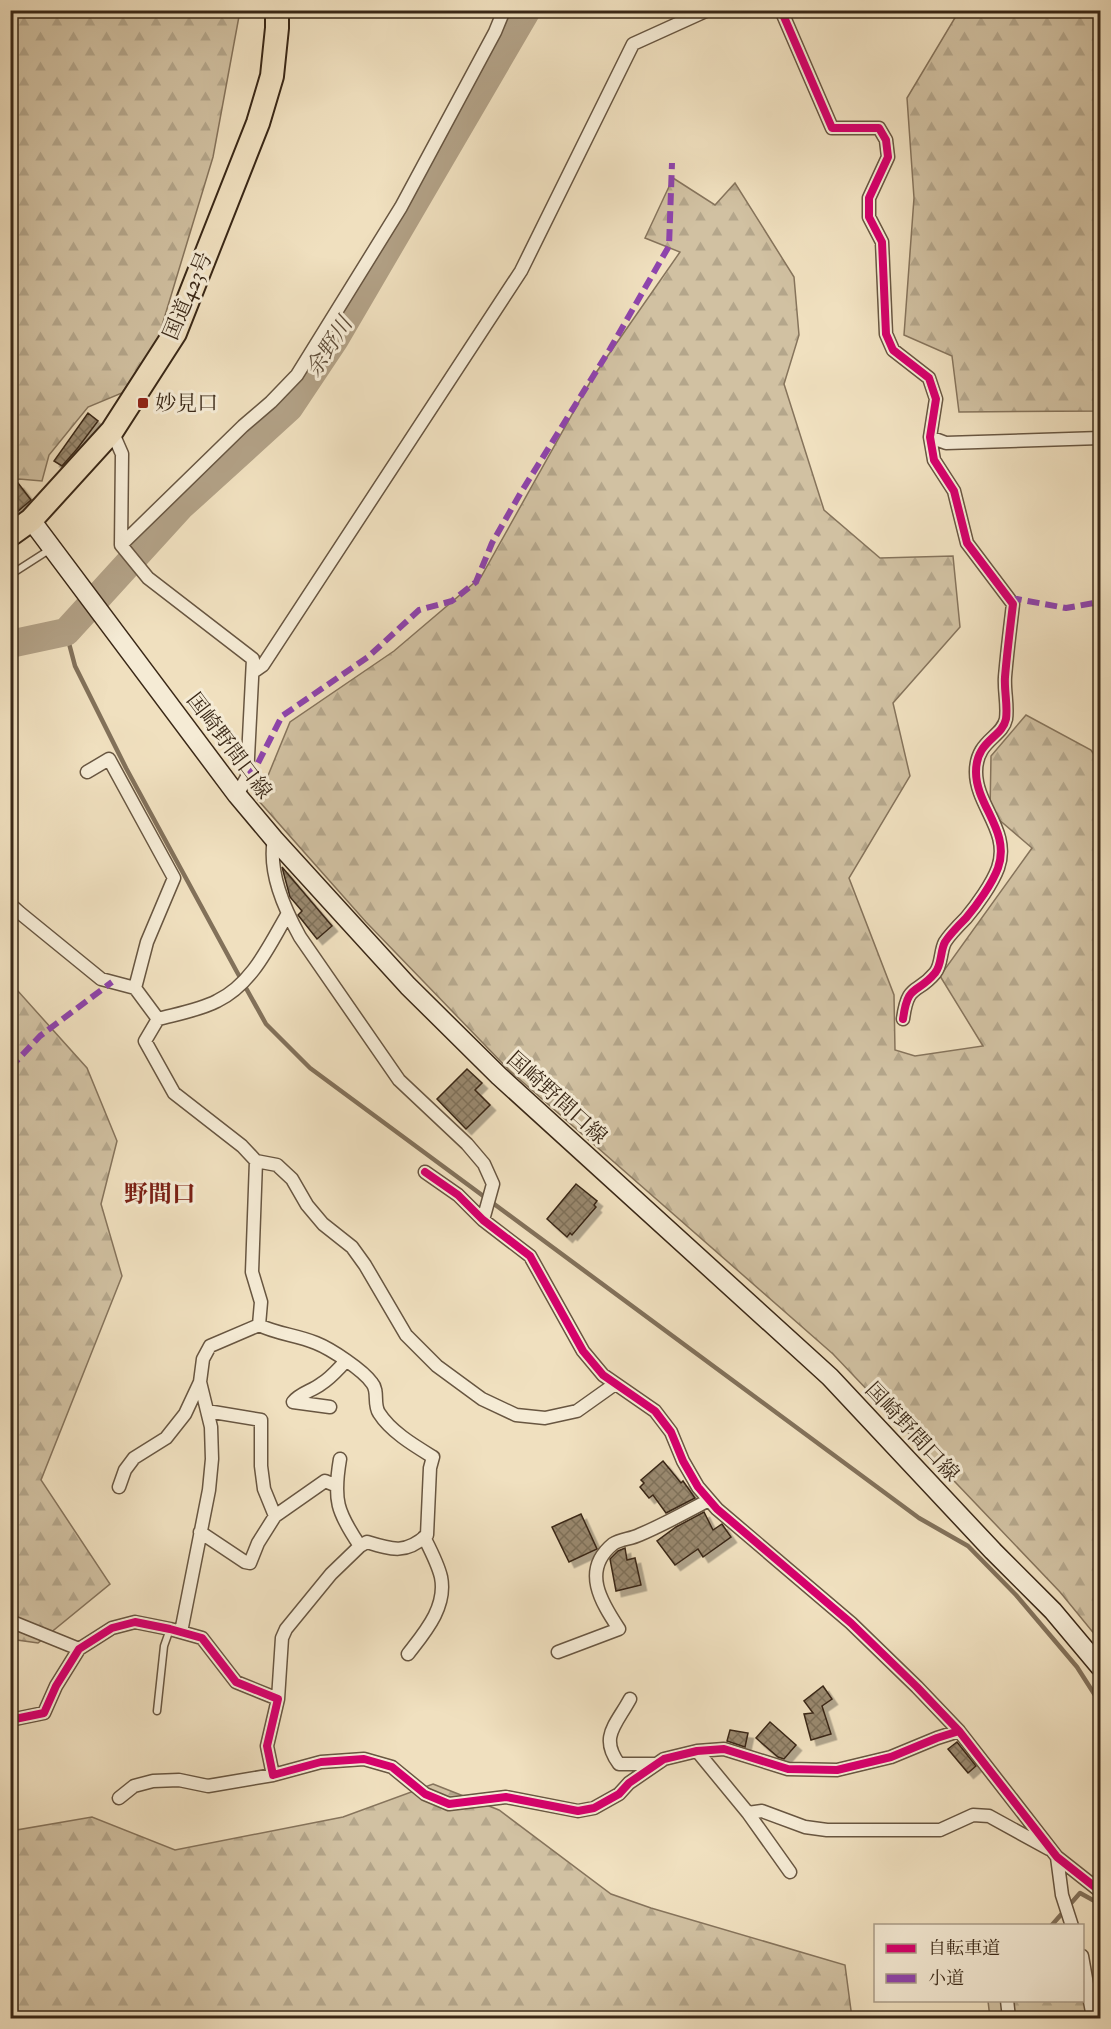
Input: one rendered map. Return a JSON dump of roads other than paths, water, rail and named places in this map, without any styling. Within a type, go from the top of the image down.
[{"type":"highway","name":"国道423号","points":[[10,535],[31,519],[112,431],[176,333],[258,123],[272,75],[277,10]]},
{"type":"main road","name":"国崎野間口線","points":[[31,519],[237,795],[408,986],[499,1076],[830,1377],[993,1551],[1053,1611],[1101,1667]]},
{"type":"street","points":[[121,545],[297,375],[401,207],[495,32],[504,10]]},
{"type":"street","points":[[253,672],[263,665],[521,271],[633,44],[708,10]]},
{"type":"street","points":[[781,10],[832,128],[879,128],[886,140],[888,157],[869,198],[869,217],[882,242],[886,334],[893,350],[929,378],[936,399],[930,437],[934,460],[954,491],[967,543],[1013,604],[1005,680],[1006,717],[1004,726],[979,753],[976,765],[976,782],[998,832],[1001,850],[998,868],[975,908],[945,942],[936,972],[909,993],[903,1019]]},
{"type":"street","points":[[112,431],[122,454],[121,545],[148,578],[253,659],[247,777],[237,795]]},
{"type":"street","points":[[930,437],[946,443],[1101,438]]},
{"type":"street","points":[[87,772],[109,759],[174,879],[147,942],[135,988]]},
{"type":"street","points":[[274,839],[271,856],[287,915],[300,937],[399,1080],[467,1144],[484,1164],[493,1184],[483,1220]]},
{"type":"street","points":[[10,904],[101,978],[135,988],[158,1019]]},
{"type":"street","points":[[287,915],[255,970],[232,992],[216,1002],[158,1019],[145,1041],[174,1093],[242,1146],[255,1161],[277,1165],[292,1179],[307,1205],[323,1224],[352,1247],[406,1335],[436,1366],[482,1399],[516,1414],[545,1418],[577,1411],[615,1384]]},
{"type":"street","points":[[255,1161],[252,1272],[261,1302],[258,1325]]},
{"type":"street","points":[[425,1172],[458,1195],[483,1220],[531,1256],[583,1351],[603,1375],[656,1411],[671,1432],[683,1461],[698,1487],[717,1509],[851,1623],[959,1731],[1055,1854],[1062,1895],[1071,1924]]},
{"type":"street","points":[[258,1325],[272,1332],[315,1342],[346,1360],[372,1382],[376,1389],[375,1401],[379,1413],[393,1429],[433,1457],[430,1468],[427,1534],[406,1548],[393,1550],[367,1542],[360,1546],[330,1574],[286,1629],[282,1638],[278,1699],[267,1746],[273,1775]]},
{"type":"street","points":[[119,1487],[125,1470],[134,1458],[166,1438],[185,1414],[200,1382],[203,1359],[210,1346],[258,1325]]},
{"type":"street","points":[[330,1407],[293,1402],[296,1398],[320,1386],[346,1360]]},
{"type":"street","points":[[175,1630],[209,1490],[212,1459],[211,1427],[200,1382]]},
{"type":"street","points":[[207,1411],[261,1420],[261,1466],[264,1489],[275,1516]]},
{"type":"street","points":[[340,1459],[337,1503],[347,1527],[360,1546]]},
{"type":"street","points":[[200,1532],[250,1563],[258,1543],[275,1516],[326,1481],[337,1486]]},
{"type":"street","points":[[558,1652],[619,1629],[597,1588],[596,1568],[602,1556],[615,1542],[637,1537],[709,1500]]},
{"type":"street","points":[[408,1654],[433,1621],[442,1596],[441,1576],[424,1537]]},
{"type":"street","points":[[10,1621],[79,1649]]},
{"type":"street","points":[[10,1720],[44,1713],[56,1686],[79,1649],[112,1628],[135,1622],[202,1638],[236,1682],[278,1699]]},
{"type":"street","points":[[630,1700],[608,1738],[611,1753],[619,1764],[657,1764]]},
{"type":"street","points":[[119,1798],[134,1786],[153,1781],[179,1780],[208,1786],[273,1775],[321,1762],[364,1759],[393,1767],[425,1794],[449,1804],[506,1797],[578,1811],[594,1808],[619,1794],[629,1783],[664,1759],[698,1751],[724,1749],[788,1769],[837,1770],[891,1757],[959,1731]]},
{"type":"street","points":[[698,1751],[748,1813],[790,1872]]},
{"type":"street","points":[[748,1813],[762,1811],[805,1827],[826,1830],[940,1830],[973,1815],[989,1816],[1055,1854],[1101,1891]]},
{"type":"street","points":[[1085,1977],[1093,2019]]},
{"type":"street","points":[[1007,2002],[1009,2019]]},
{"type":"lane","points":[[10,575],[52,548]]},
{"type":"lane","points":[[157,1711],[164,1646],[175,1630]]},
{"type":"waterway","name":"余野川","points":[[10,644],[66,632],[180,507],[289,408],[335,339],[527,10]]},
{"type":"waterway","points":[[66,632],[75,666],[126,768],[266,1024],[310,1068],[919,1518],[968,1546],[1016,1595],[1077,1667],[1100,1703]]},
{"type":"waterway","points":[[1053,1924],[1080,1893],[1100,1904]]},
{"type":"place","name":"妙見口","points":[[143,403]]},
{"type":"district","name":"野間口","points":[[160,1194]]}]
